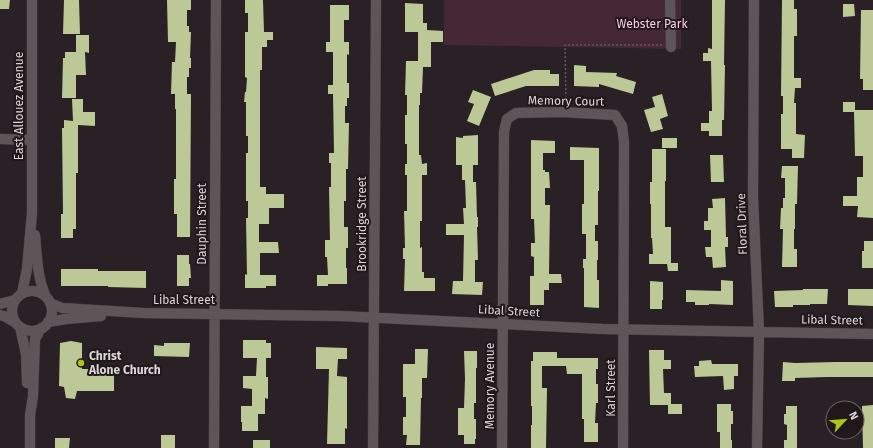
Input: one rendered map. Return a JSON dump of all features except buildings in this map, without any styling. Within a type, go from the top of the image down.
[{"type":"street","name":"East Allouez Avenue","points":[[19,297],[27,269],[32,213],[32,0]]},
{"type":"street","name":"Dauphin Street","points":[[214,448],[216,0]]},
{"type":"street","name":"Brookridge Street","points":[[373,448],[376,0]]},
{"type":"street","points":[[670,0],[671,46]]},
{"type":"street","name":"Floral Drive","points":[[754,0],[753,196],[759,332],[757,448]]},
{"type":"street","name":"Memory Court","points":[[503,324],[504,132],[507,119],[516,114],[566,112],[615,115],[622,126],[624,142],[624,329]]},
{"type":"street","points":[[0,140],[32,140]]},
{"type":"street","name":"East Allouez Avenue","points":[[32,213],[41,287],[48,300]]},
{"type":"street","points":[[0,304],[19,297],[28,291],[35,291],[41,293],[48,300],[51,310],[51,316],[35,339],[33,396],[30,415]]},
{"type":"street","points":[[19,297],[13,306],[12,312],[18,325],[26,354],[30,415],[30,448]]},
{"type":"street","name":"Libal Street","points":[[48,300],[62,308],[143,313],[374,318],[624,329],[873,334]]},
{"type":"street","name":"Libal Street","points":[[44,325],[66,319],[143,313]]},
{"type":"street","points":[[0,315],[25,329],[36,330],[44,325]]},
{"type":"street","name":"Memory Avenue","points":[[502,448],[503,324]]},
{"type":"street","name":"Karl Street","points":[[623,448],[624,329]]},
{"type":"path","points":[[566,112],[565,45],[671,46]]},
{"type":"green space","name":"Webster Park","points":[[444,0],[681,0],[681,49],[444,45]]},
{"type":"place","name":"Christ Alone Church","points":[[81,363]]}]
